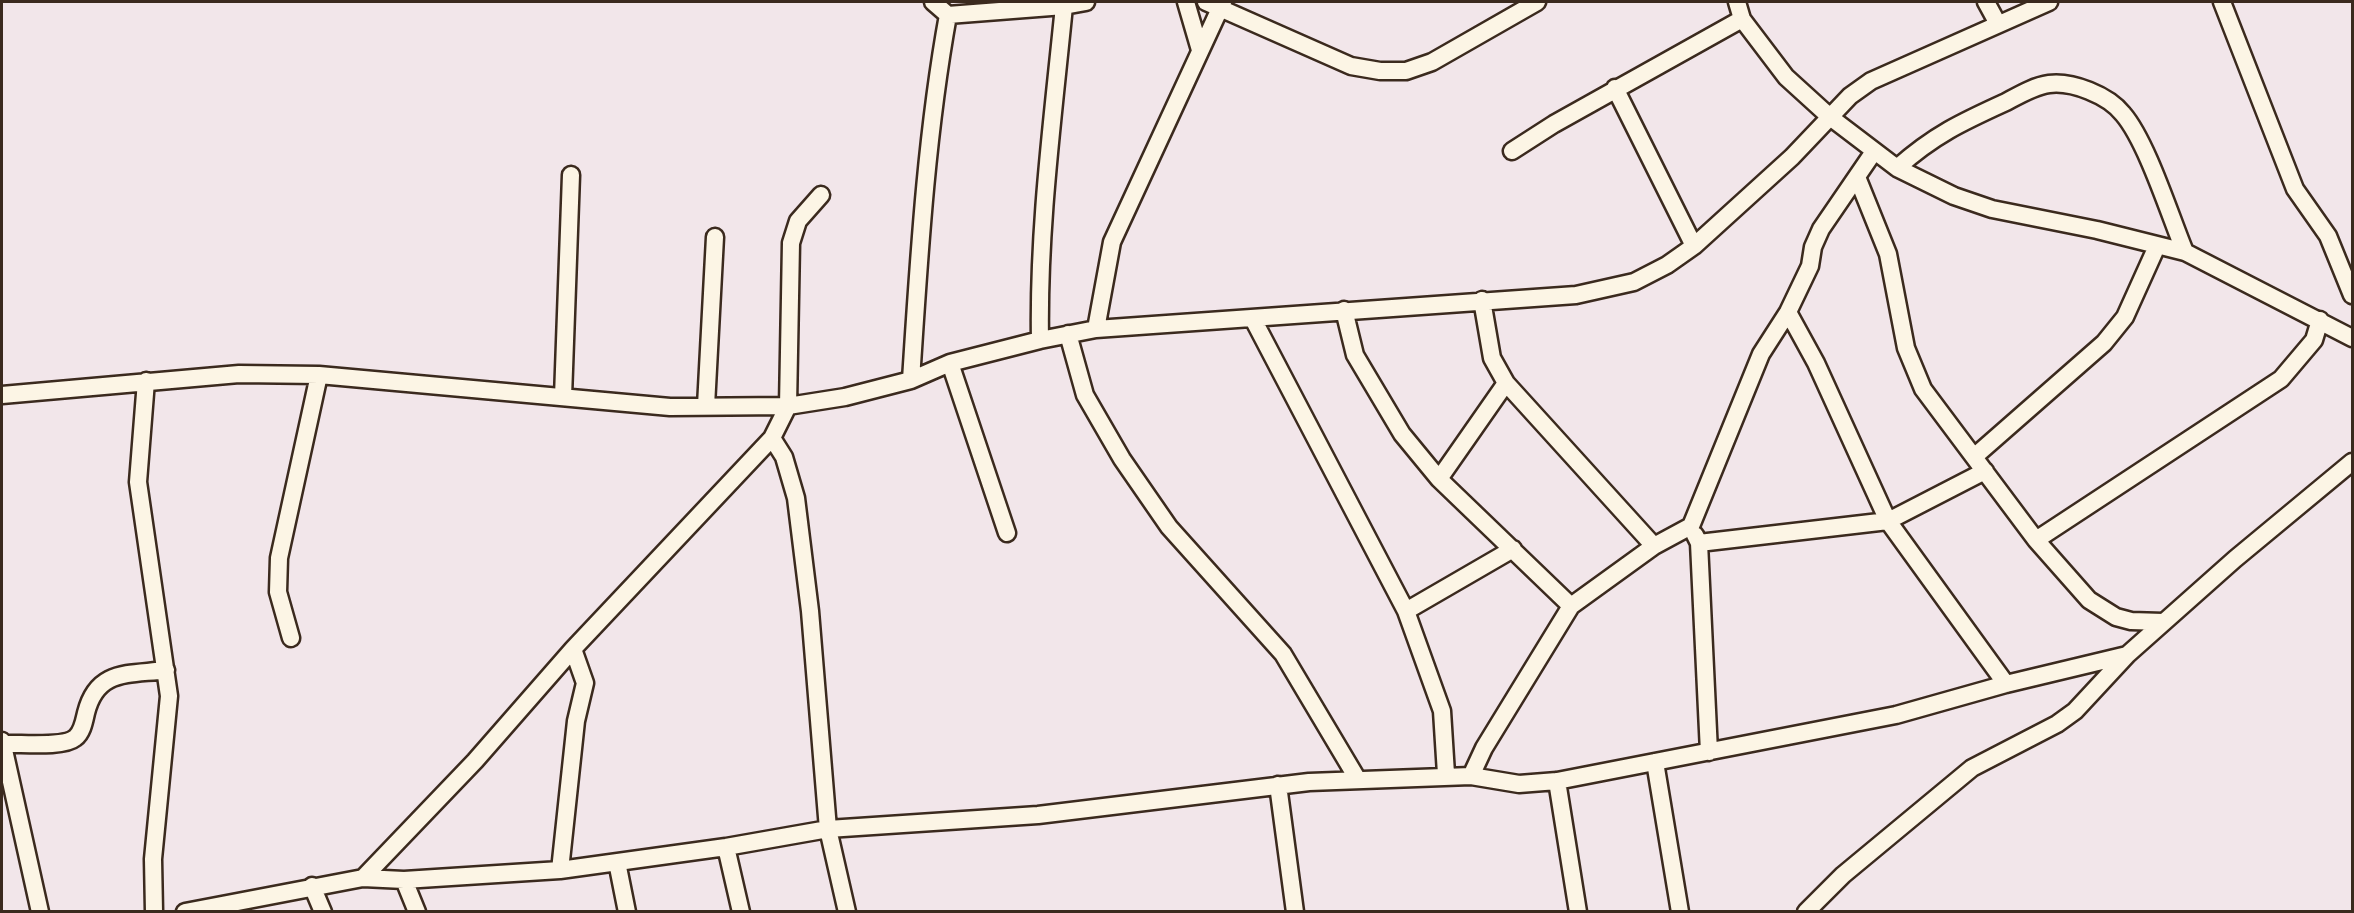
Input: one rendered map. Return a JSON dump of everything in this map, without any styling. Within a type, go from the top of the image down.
[{"type":"street","points":[[934,2],[948,15],[1064,6],[1086,2]]},
{"type":"street","points":[[1186,2],[1200,50]]},
{"type":"street","points":[[1096,329],[1112,242],[1200,50],[1216,4],[1351,66],[1406,71],[1432,62],[1537,2]]},
{"type":"street","points":[[1737,2],[1742,19],[1786,77],[1830,117],[1874,153],[1897,168],[1954,196],[1992,209],[2097,230],[2185,252],[2352,338]]},
{"type":"street","points":[[1986,2],[1998,24]]},
{"type":"street","points":[[2,395],[239,374],[319,375],[670,407],[788,406],[846,397],[911,380],[950,363],[1040,340],[1096,329],[1576,295],[1634,282],[1667,265],[1694,246],[1792,157],[1850,96],[1871,81],[2049,2]]},
{"type":"street","points":[[2222,2],[2295,189],[2328,236],[2352,295]]},
{"type":"street","points":[[1040,340],[1039,272],[1044,186],[1064,6]]},
{"type":"street","points":[[911,380],[922,213],[939,64],[948,15]]},
{"type":"street","points":[[1512,151],[1615,88],[1742,19]]},
{"type":"street","points":[[1897,168],[1941,132],[2033,89],[2058,84],[2078,87],[2103,98],[2123,113],[2142,147],[2185,252]]},
{"type":"street","points":[[1615,88],[1694,246]]},
{"type":"street","points":[[1471,776],[1484,748],[1571,606],[1654,546],[1691,526],[1761,354],[1788,312],[1810,266],[1813,247],[1821,229],[1874,153]]},
{"type":"street","points":[[564,397],[571,175]]},
{"type":"street","points":[[1857,177],[1888,254],[1906,348],[1923,389],[2036,540],[2089,600],[2116,617],[2131,621],[2163,622]]},
{"type":"street","points":[[363,878],[475,761],[573,649],[772,438],[788,406],[791,243],[798,221],[821,195]]},
{"type":"street","points":[[706,406],[715,237]]},
{"type":"street","points":[[1974,457],[2104,343],[2125,317],[2157,246]]},
{"type":"street","points":[[1482,300],[1492,358],[1506,383],[1654,546]]},
{"type":"street","points":[[1344,310],[1355,355],[1402,434],[1439,479],[1571,606]]},
{"type":"street","points":[[1788,312],[1816,363],[1888,521],[2006,684]]},
{"type":"street","points":[[1254,319],[1406,611],[1442,711],[1446,774]]},
{"type":"street","points":[[2036,540],[2281,379],[2314,340],[2320,320]]},
{"type":"street","points":[[1068,334],[1085,395],[1122,459],[1169,527],[1283,654],[1358,780]]},
{"type":"street","points":[[950,363],[1007,533]]},
{"type":"street","points":[[291,638],[278,592],[279,558],[319,375]]},
{"type":"street","points":[[146,381],[138,482],[169,696],[166,747],[153,859],[154,912]]},
{"type":"street","points":[[1439,479],[1506,383]]},
{"type":"street","points":[[772,438],[784,457],[796,498],[810,611],[828,829],[847,912]]},
{"type":"street","points":[[1806,912],[1843,875],[1972,768],[2057,724],[2074,711],[2127,655],[2163,622],[2352,462]]},
{"type":"street","points":[[1699,543],[1888,521],[1985,471]]},
{"type":"street","points":[[1691,526],[1699,543],[1709,752]]},
{"type":"street","points":[[1406,611],[1513,549]]},
{"type":"street","points":[[560,870],[576,721],[585,683],[573,649]]},
{"type":"street","points":[[185,912],[263,904],[312,886],[363,878],[404,880],[560,870],[726,847],[828,829],[1038,815],[1278,785],[1446,774],[1520,784],[1557,781],[1896,715],[2006,684],[2127,655]]},
{"type":"street","points":[[40,912],[2,742],[66,743],[77,738],[82,729],[95,688],[109,678],[166,670]]},
{"type":"street","points":[[1655,762],[1680,912]]},
{"type":"street","points":[[1557,781],[1578,912]]},
{"type":"street","points":[[1278,785],[1295,912]]},
{"type":"street","points":[[726,847],[741,912]]},
{"type":"street","points":[[616,862],[627,912]]},
{"type":"street","points":[[404,880],[417,912]]},
{"type":"street","points":[[312,886],[323,912]]}]
